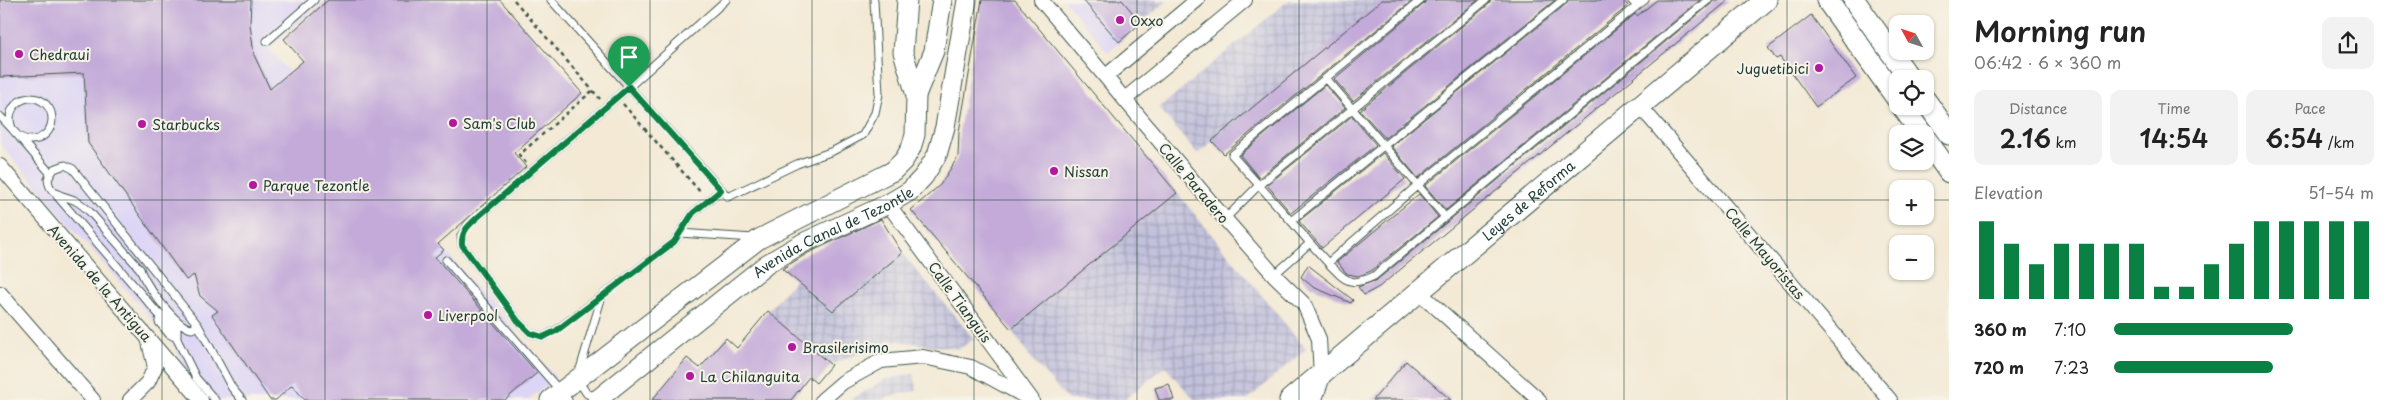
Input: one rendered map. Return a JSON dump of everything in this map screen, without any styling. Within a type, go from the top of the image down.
[{"type":"main road","name":"Avenida Canal de Tezontle","points":[[559,397],[577,379],[759,239],[893,171],[904,160],[911,148],[915,135],[916,95],[903,52],[908,0]]},
{"type":"main road","name":"Avenida Canal de Tezontle","points":[[916,95],[934,51],[942,0]]},
{"type":"main road","name":"Avenida Canal de Tezontle","points":[[600,398],[767,264],[803,243],[888,204],[910,191],[924,176],[936,155],[945,127],[967,0]]},
{"type":"main road","name":"Leyes de Reforma","points":[[1290,400],[1321,376],[1766,0]]},
{"type":"main road","points":[[1827,0],[1889,87]]},
{"type":"main road","points":[[1854,0],[1904,70]]},
{"type":"main road","points":[[1934,113],[1949,134]]},
{"type":"main road","points":[[1934,151],[1949,172]]},
{"type":"main road","points":[[1312,400],[1321,376]]},
{"type":"street","name":"Calle Paradero","points":[[1041,0],[1274,276],[1304,304],[1319,339],[1321,376]]},
{"type":"street","points":[[1106,76],[1197,0]]},
{"type":"street","points":[[1125,99],[1245,0]]},
{"type":"street","name":"Calle Mayoristas","points":[[1641,107],[1890,400]]},
{"type":"street","name":"Avenida de la Antigua","points":[[0,166],[201,400]]},
{"type":"street","name":"Calle Tianguis","points":[[888,204],[1032,400]]},
{"type":"street","points":[[1419,292],[1539,400]]},
{"type":"street","points":[[0,293],[93,400]]},
{"type":"street","points":[[130,400],[148,382],[154,367],[148,339]]},
{"type":"street","points":[[822,400],[843,382],[881,362],[923,357],[971,367],[1032,400]]},
{"type":"lane","points":[[267,41],[314,0]]},
{"type":"lane","points":[[551,0],[728,197],[797,164],[833,151],[863,135],[875,113],[878,94],[874,0]]},
{"type":"lane","points":[[721,190],[693,213],[674,242],[556,331],[543,337],[530,333],[518,321],[462,245],[461,236],[467,226],[617,98],[726,0]]},
{"type":"lane","points":[[1421,0],[1232,155],[1346,281],[1360,283],[1374,276],[1708,0]]},
{"type":"lane","points":[[1225,219],[1259,185],[1486,0]]},
{"type":"lane","points":[[1291,221],[1562,0]]},
{"type":"lane","points":[[1632,0],[1637,6]]},
{"type":"lane","points":[[1328,263],[1419,184],[1645,0]]},
{"type":"lane","points":[[1326,78],[1419,184],[1445,217]]},
{"type":"lane","points":[[33,97],[46,103],[50,108],[53,121],[47,133],[42,137],[29,140],[15,133],[10,124],[11,111],[20,101],[33,97]]},
{"type":"lane","points":[[0,116],[50,173]]},
{"type":"lane","points":[[215,400],[196,378],[178,338],[160,314],[55,194],[48,183],[50,173],[59,166],[67,166],[73,169],[198,325],[232,388],[242,400]]},
{"type":"lane","points":[[55,194],[73,200],[90,212],[140,269],[143,280],[182,326],[192,329],[198,325]]},
{"type":"lane","points":[[680,233],[759,239]]},
{"type":"lane","points":[[1274,276],[1310,243]]},
{"type":"lane","points":[[446,260],[559,397]]},
{"type":"lane","points":[[600,398],[586,394],[577,379],[602,296]]},
{"type":"lane","points":[[182,326],[182,348]]},
{"type":"path","points":[[514,0],[600,99]]},
{"type":"path","points":[[532,170],[519,155],[592,91]]},
{"type":"path","points":[[617,98],[708,201]]},
{"type":"shaded area","name":"Parque Tezontle","points":[[0,0],[325,0],[269,49],[555,377],[528,400],[209,400],[190,379],[176,349],[0,144]]},
{"type":"shaded area","points":[[1064,0],[1122,0],[1141,23],[1108,52]]},
{"type":"shaded area","points":[[1122,0],[1168,0],[1141,23]]},
{"type":"shaded area","points":[[1289,0],[1382,0],[1197,154],[1159,108]]},
{"type":"shaded area","points":[[1177,193],[1306,349],[1247,400],[1195,400],[1165,367],[1124,400],[1068,400],[1034,362],[1011,329]]},
{"type":"shaded area","points":[[902,253],[974,339],[959,349],[890,340],[831,365],[768,311],[795,280],[833,311]]},
{"type":"shaded area","points":[[914,374],[917,391],[890,396],[883,400],[850,400],[886,379]]},
{"type":"building","points":[[0,0],[251,0],[250,24],[254,55],[270,89],[303,61],[284,39],[328,0],[500,0],[582,93],[514,153],[526,167],[438,244],[444,250],[435,257],[537,373],[505,400],[305,400],[292,385],[276,400],[270,400],[212,315],[218,311],[200,296],[194,275],[186,280],[88,143],[84,73],[0,77]]},
{"type":"building","name":"Nissan","points":[[982,0],[1015,0],[1177,193],[1011,329],[911,210],[940,185],[958,157],[959,132]]},
{"type":"building","points":[[1083,0],[1122,0],[1141,23],[1119,42]]},
{"type":"building","points":[[1382,0],[1413,0],[1224,154],[1212,141]]},
{"type":"building","points":[[1426,0],[1478,0],[1353,101],[1334,79],[1424,4]]},
{"type":"building","points":[[1491,0],[1555,0],[1385,138],[1360,110],[1489,4]]},
{"type":"building","points":[[1568,0],[1623,0],[1628,6],[1418,178],[1391,146],[1566,4]]},
{"type":"building","points":[[1657,0],[1700,0],[1446,210],[1425,186],[1635,14],[1637,16]]},
{"type":"building","points":[[1713,0],[1729,0],[1379,287],[1364,295],[1358,287],[1377,280],[1711,4]]},
{"type":"building","name":"Juguetibici","points":[[1811,15],[1856,78],[1816,107],[1780,57],[1776,59],[1768,48]]},
{"type":"building","points":[[1325,85],[1345,108],[1259,178],[1240,155]]},
{"type":"building","points":[[1352,116],[1376,145],[1291,213],[1267,185]]},
{"type":"building","points":[[1383,153],[1405,179],[1322,248],[1299,221]]},
{"type":"building","points":[[1419,194],[1438,217],[1371,271],[1358,276],[1347,274],[1337,262]]},
{"type":"building","points":[[881,219],[902,253],[833,311],[782,269],[808,253]]},
{"type":"building","points":[[1308,265],[1353,300],[1351,303],[1313,287],[1301,277]]},
{"type":"building","points":[[768,311],[831,365],[816,383],[809,377],[791,400],[652,400],[687,358],[700,368],[726,338],[737,348]]},
{"type":"building","points":[[1406,361],[1451,400],[1373,400]]},
{"type":"building","points":[[1169,384],[1174,400],[1159,400],[1155,388]]},
{"type":"place","name":"Oxxo","points":[[1120,20]]},
{"type":"place","name":"Chedraui","points":[[19,54]]},
{"type":"place","name":"Juguetibici","points":[[1819,68]]},
{"type":"place","name":"Sam's Club","points":[[453,123]]},
{"type":"place","name":"Starbucks","points":[[142,124]]},
{"type":"place","name":"Nissan","points":[[1054,171]]},
{"type":"place","name":"Parque Tezontle","points":[[253,185]]},
{"type":"place","name":"Liverpool","points":[[428,315]]},
{"type":"place","name":"Brasilerisimo","points":[[792,347]]},
{"type":"place","name":"La Chilanguita","points":[[690,376]]},
{"type":"route","points":[[629,87],[721,190],[693,213],[674,242],[649,262],[622,280],[556,331],[543,337],[530,333],[518,321],[503,298],[462,245],[461,236],[467,226],[629,87]]}]
